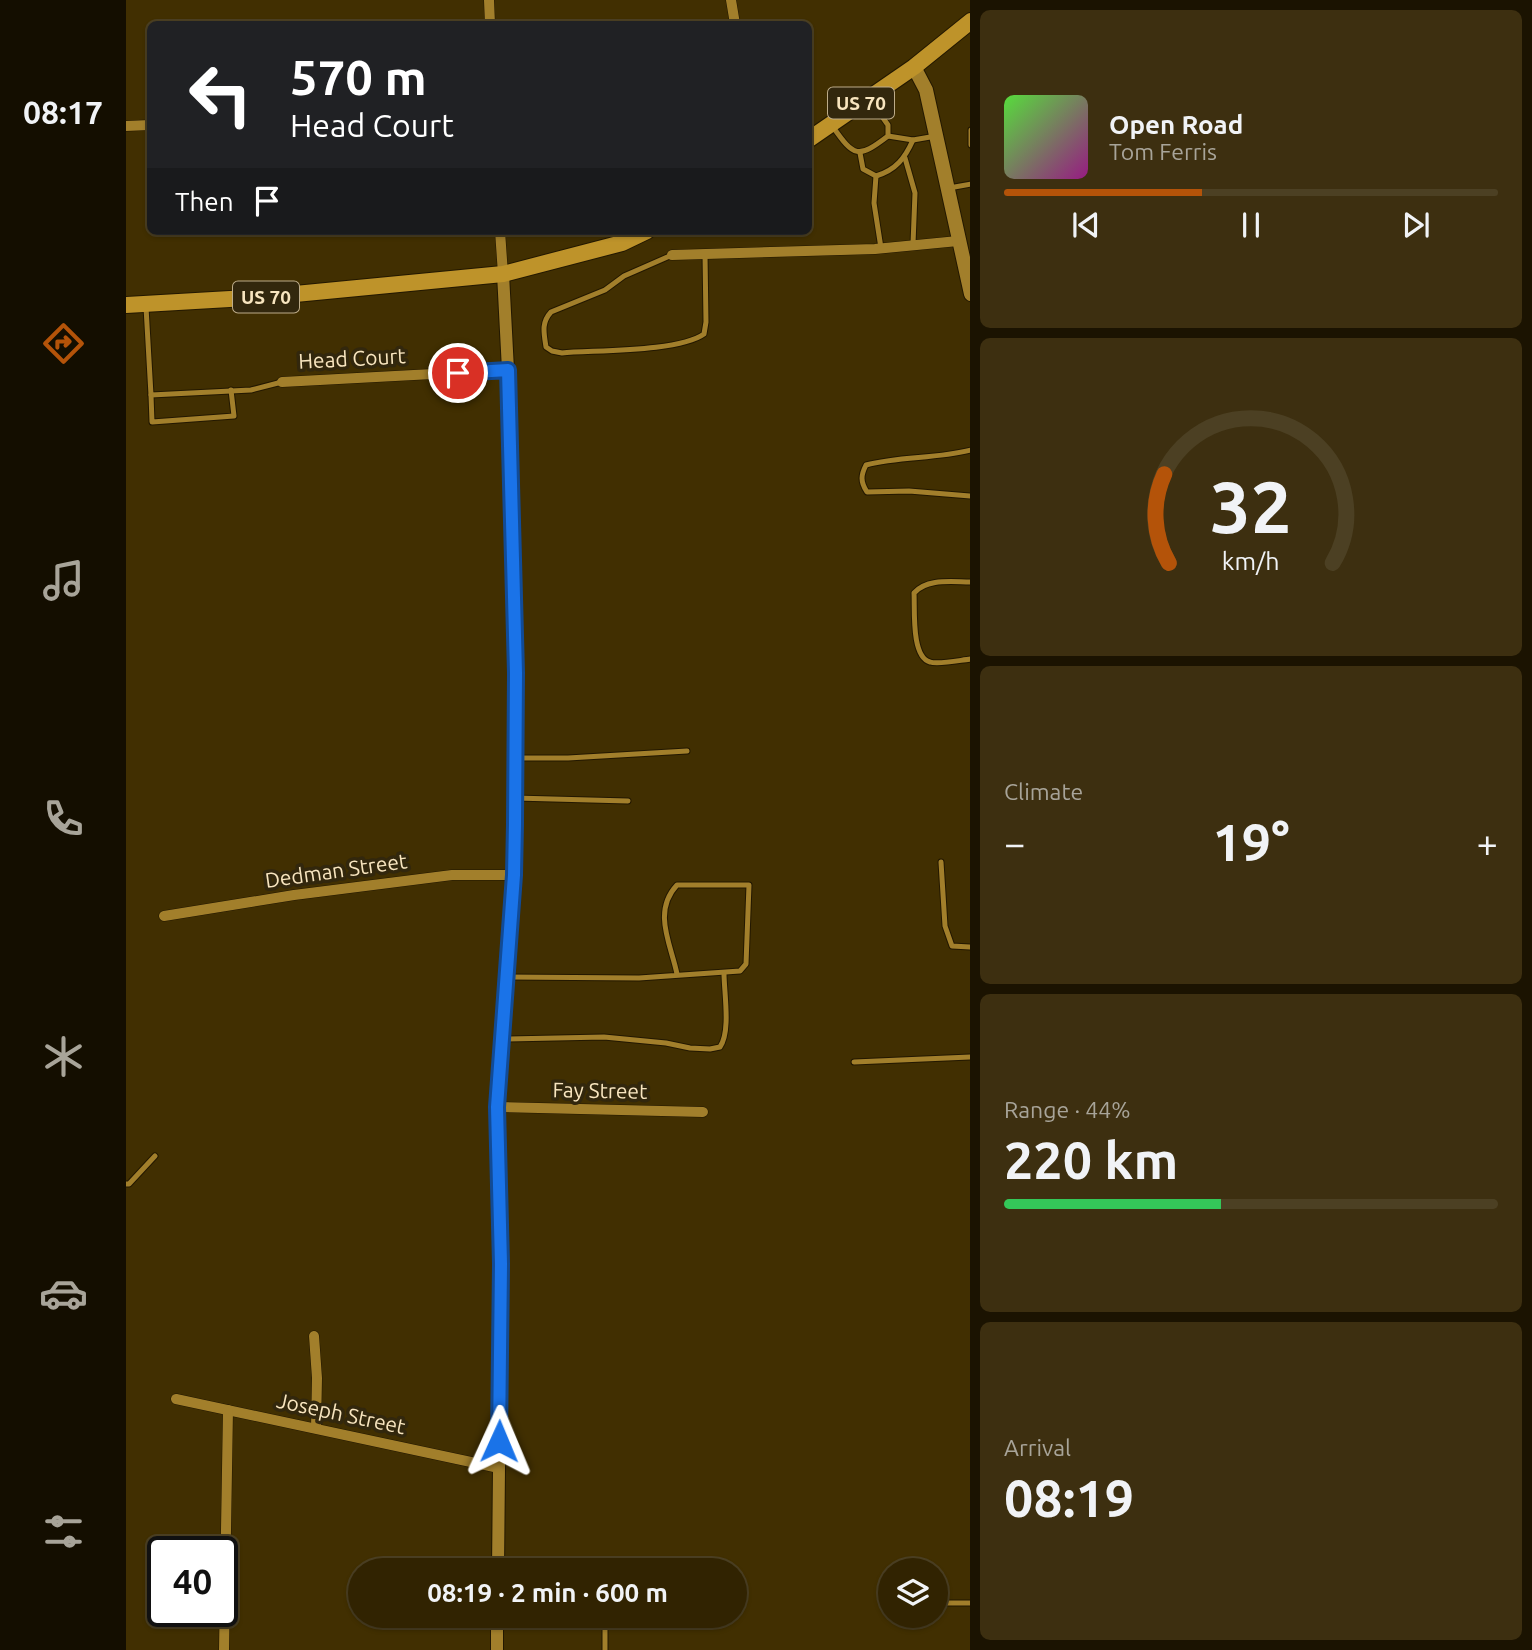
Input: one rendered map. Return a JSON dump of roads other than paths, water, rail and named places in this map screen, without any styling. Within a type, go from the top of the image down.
[{"type":"main road","name":"US 70","points":[[812,137],[914,67],[970,22]]},
{"type":"main road","points":[[914,67],[926,90],[970,294]]},
{"type":"main road","name":"US 70","points":[[126,305],[264,297],[503,274],[622,243],[639,235]]},
{"type":"street","points":[[489,0],[490,21]]},
{"type":"street","points":[[731,0],[734,21]]},
{"type":"street","points":[[126,126],[147,125]]},
{"type":"street","points":[[498,1558],[501,1264],[497,1107],[514,875],[516,673],[508,370],[500,235]]},
{"type":"street","points":[[672,255],[881,248],[958,241]]},
{"type":"street","name":"Head Court","points":[[282,382],[508,370]]},
{"type":"street","name":"Dedman Street","points":[[164,916],[294,895],[452,875],[514,875]]},
{"type":"street","name":"Fay Street","points":[[497,1107],[703,1112]]},
{"type":"street","points":[[314,1336],[316,1428]]},
{"type":"street","name":"Joseph Street","points":[[176,1399],[499,1468]]},
{"type":"street","points":[[224,1650],[228,1410]]},
{"type":"street","points":[[497,1628],[497,1650]]},
{"type":"lane","points":[[869,98],[888,125],[888,136]]},
{"type":"lane","points":[[831,124],[848,149],[860,153],[870,150],[888,136],[914,140],[936,136]]},
{"type":"lane","points":[[970,130],[970,145]]},
{"type":"lane","points":[[860,153],[863,169],[876,176],[888,173],[905,158],[914,140]]},
{"type":"lane","points":[[905,158],[915,193],[913,245]]},
{"type":"lane","points":[[876,176],[874,203],[881,248]]},
{"type":"lane","points":[[947,188],[970,184]]},
{"type":"lane","points":[[672,255],[624,276],[605,290],[551,312],[545,318],[543,328],[546,347],[562,353],[666,346],[696,340],[704,334],[706,322],[705,254]]},
{"type":"lane","points":[[146,304],[152,422],[234,416],[232,390]]},
{"type":"lane","points":[[150,395],[251,390],[282,382]]},
{"type":"lane","points":[[970,450],[885,460],[866,465],[861,475],[867,492],[909,491],[970,496]]},
{"type":"lane","points":[[970,582],[929,583],[920,586],[914,593],[917,645],[922,657],[930,662],[970,659]]},
{"type":"lane","points":[[515,758],[568,758],[687,751]]},
{"type":"lane","points":[[515,798],[628,801]]},
{"type":"lane","points":[[941,862],[945,926],[952,946],[970,947]]},
{"type":"lane","points":[[507,978],[639,978],[740,971],[746,964],[749,885],[677,885],[668,895],[665,918],[667,945],[677,974]]},
{"type":"lane","points":[[502,1039],[604,1037],[690,1048],[720,1047],[725,1040],[726,1025],[724,973]]},
{"type":"lane","points":[[854,1062],[970,1057]]},
{"type":"lane","points":[[126,1184],[155,1156]]},
{"type":"lane","points":[[948,1603],[970,1603]]},
{"type":"lane","points":[[605,1628],[605,1650]]}]
